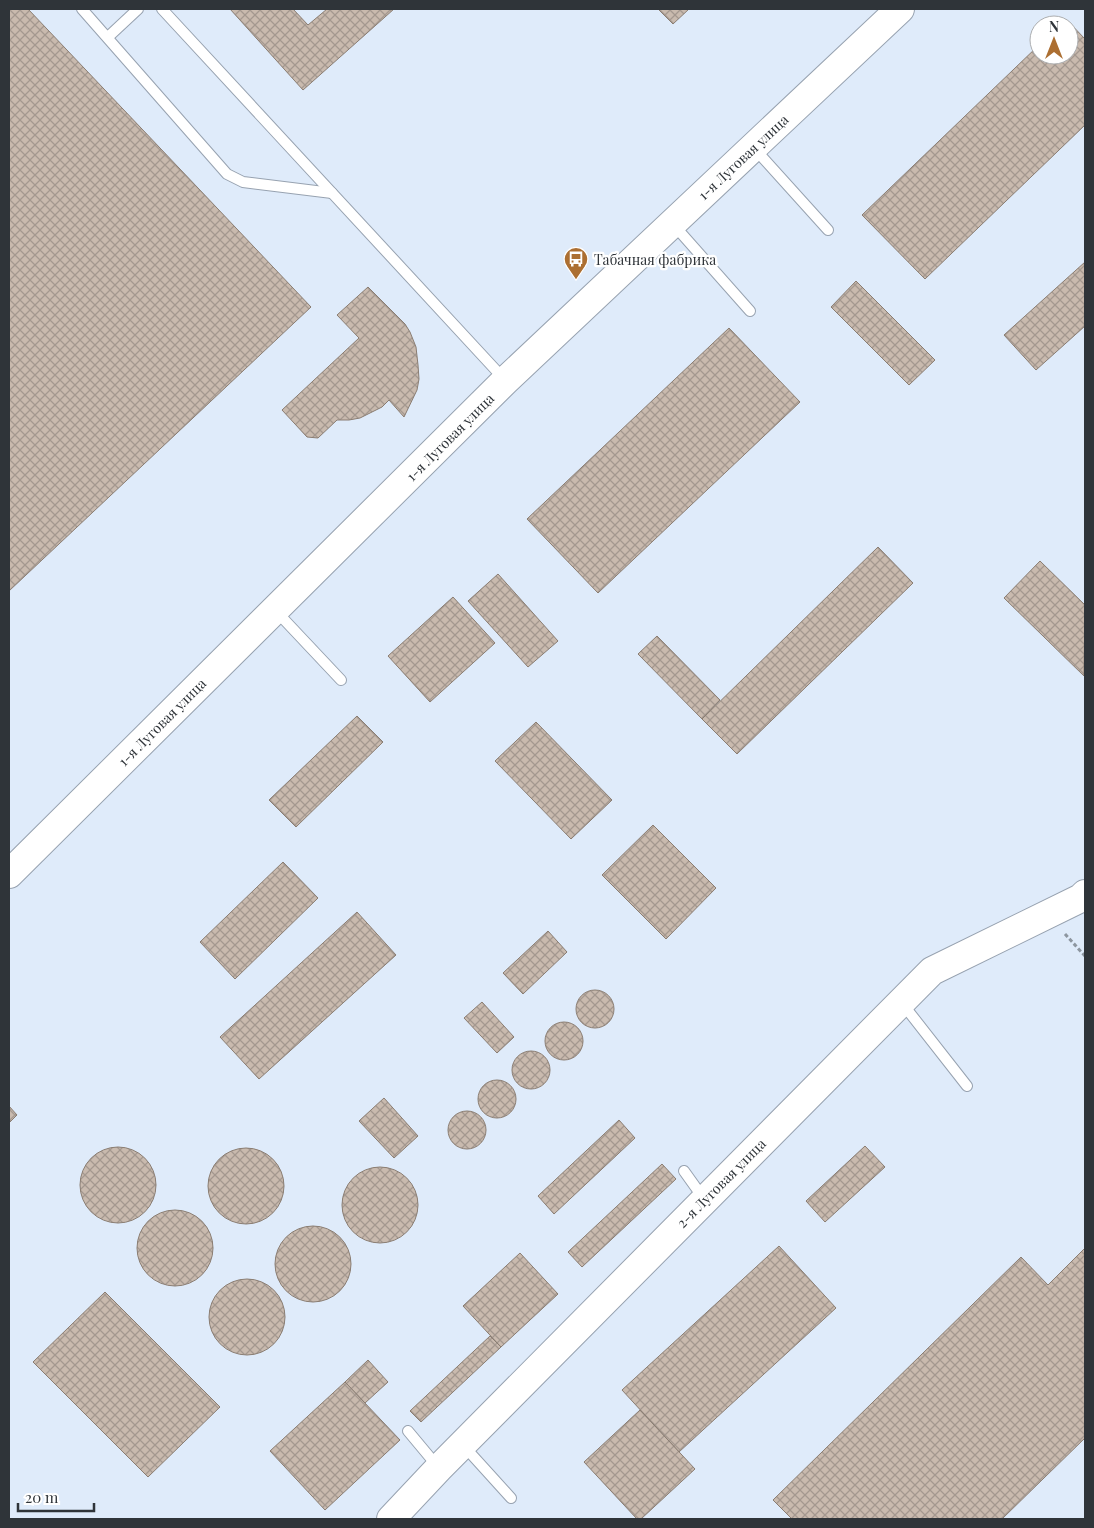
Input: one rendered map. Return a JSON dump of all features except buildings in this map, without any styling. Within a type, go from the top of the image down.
[{"type":"main road","name":"1-я Луговая улица","points":[[9,874],[505,381],[900,9]]},
{"type":"main road","name":"2-я Луговая улица","points":[[391,1519],[439,1468],[932,971],[1081,898],[1085,894]]},
{"type":"lane","points":[[82,9],[227,174],[243,182],[332,193]]},
{"type":"lane","points":[[108,37],[138,9]]},
{"type":"lane","points":[[162,9],[505,381]]},
{"type":"lane","points":[[754,147],[828,230]]},
{"type":"lane","points":[[672,224],[750,311]]},
{"type":"lane","points":[[275,610],[341,680]]},
{"type":"lane","points":[[901,1002],[967,1086]]},
{"type":"lane","points":[[684,1171],[705,1200]]},
{"type":"lane","points":[[408,1431],[439,1468]]},
{"type":"lane","points":[[462,1445],[511,1498]]},
{"type":"place","name":"Табачная фабрика","points":[[576,280]]}]
